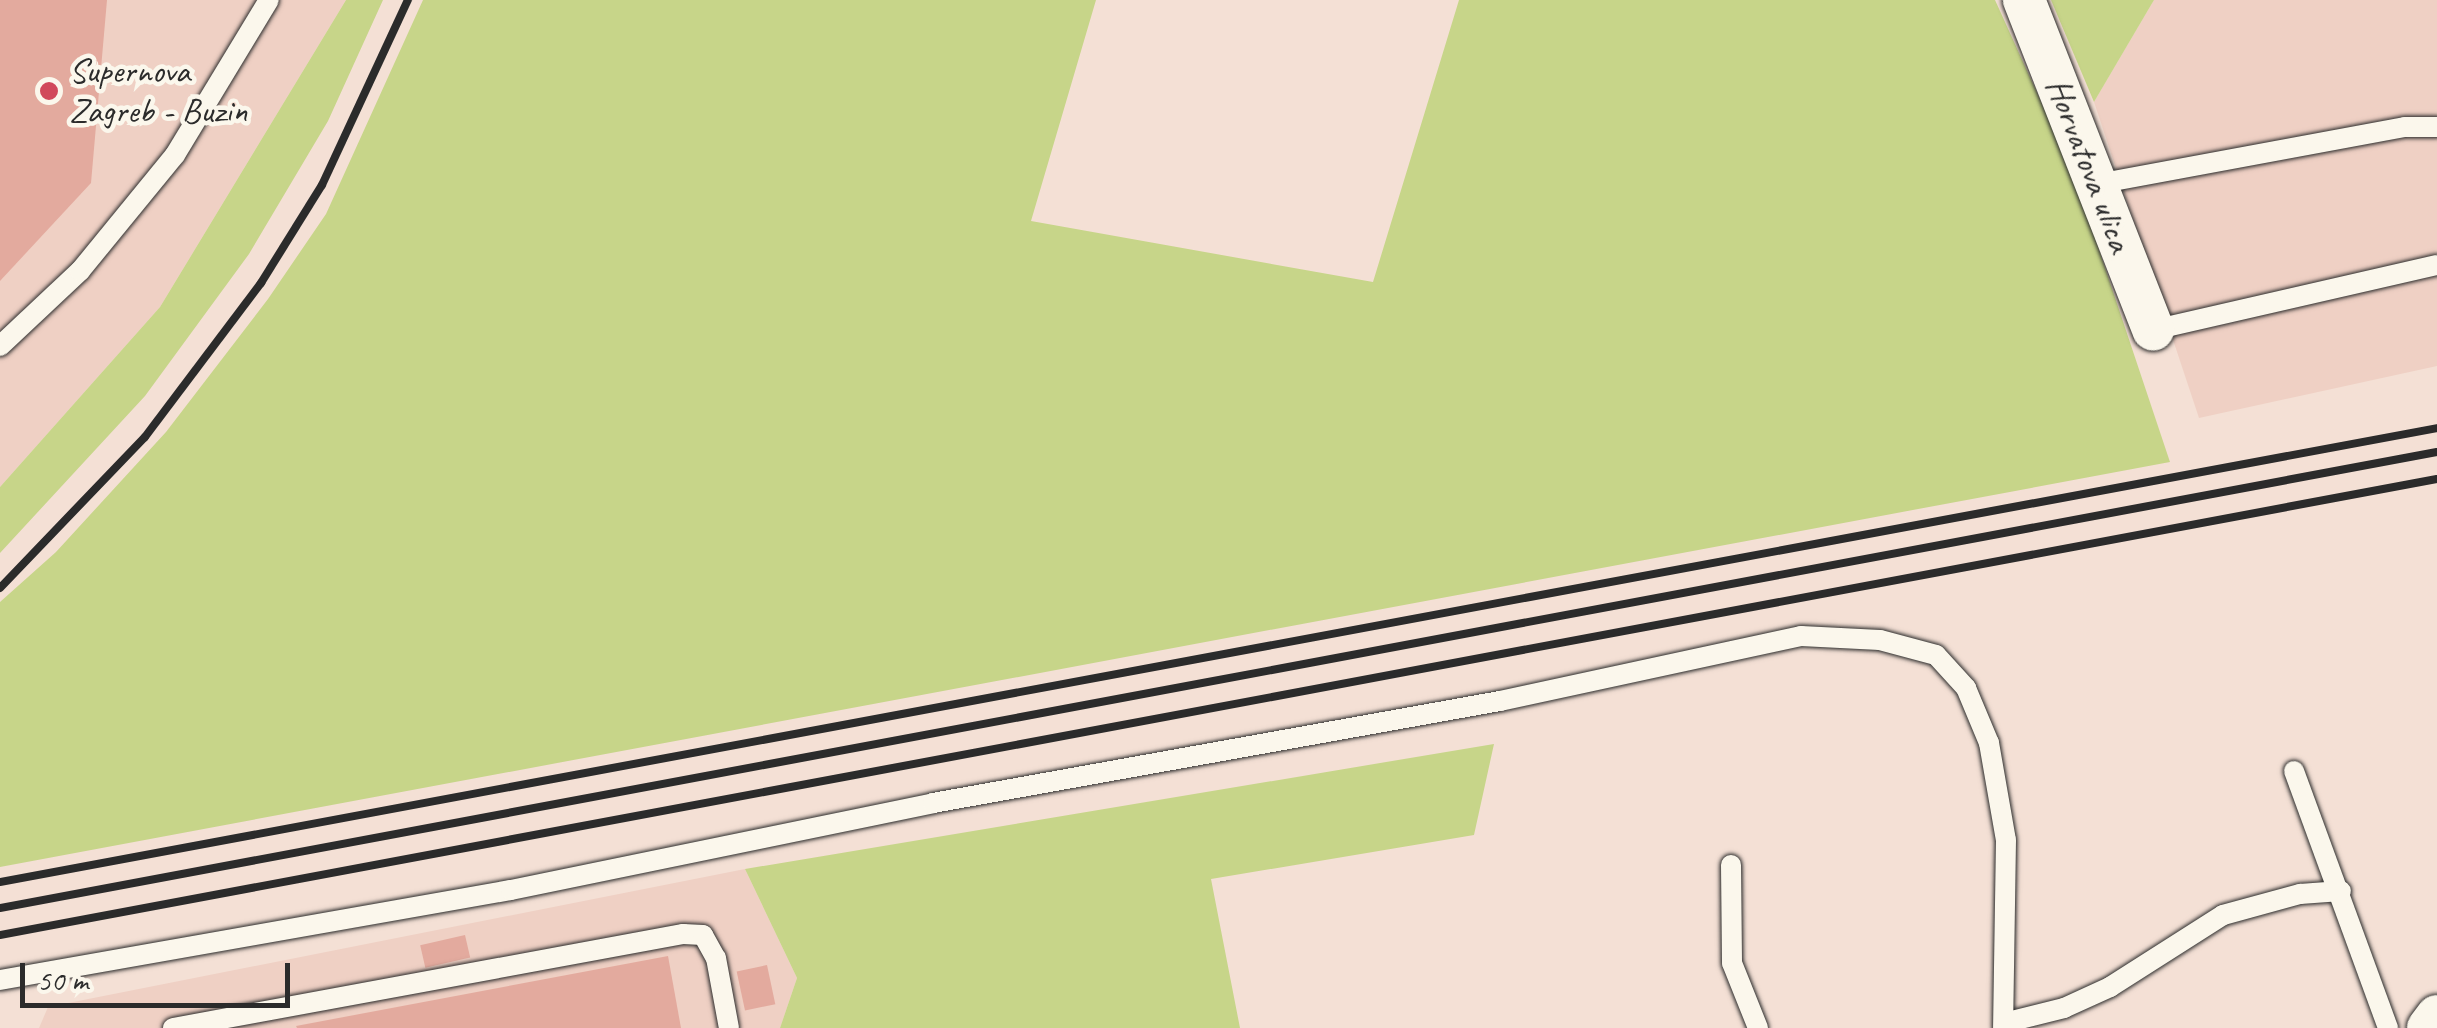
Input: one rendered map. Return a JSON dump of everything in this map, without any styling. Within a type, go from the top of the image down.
[{"type":"street","name":"Horvatova ulica","points":[[2024,0],[2153,330]]},
{"type":"lane","points":[[0,346],[80,271],[175,155],[269,0]]},
{"type":"lane","points":[[2097,184],[2405,126],[2437,127]]},
{"type":"lane","points":[[2153,330],[2437,265]]},
{"type":"lane","points":[[0,980],[512,890],[933,803],[1500,701],[1801,636],[1880,640],[1936,655],[1966,688],[1989,743],[2006,840],[2003,1025],[2064,1008],[2110,987],[2223,915],[2300,894],[2341,891]]},
{"type":"lane","points":[[2294,771],[2341,891],[2420,1025]]},
{"type":"lane","points":[[1731,864],[1732,963],[1758,1028]]},
{"type":"lane","points":[[173,1028],[684,934],[704,935],[716,958],[729,1028]]},
{"type":"shaded area","points":[[0,0],[346,0],[160,307],[0,487]]},
{"type":"shaded area","points":[[2154,0],[2437,0],[2437,366],[2199,418],[2094,102]]},
{"type":"shaded area","points":[[745,869],[797,978],[780,1028],[39,1028],[48,1007]]},
{"type":"green space","points":[[346,0],[383,0],[328,121],[249,254],[145,396],[0,553],[0,487],[160,307]]},
{"type":"green space","points":[[423,0],[1096,0],[1031,221],[1373,282],[1459,0],[1995,0],[2073,172],[2170,462],[0,867],[0,602],[56,552],[166,432],[268,299],[326,214]]},
{"type":"green space","points":[[2051,0],[2154,0],[2094,102]]},
{"type":"green space","points":[[1494,744],[1474,835],[1211,879],[1240,1028],[780,1028],[797,978],[745,869]]},
{"type":"building","name":"Supernova Zagreb - Buzin","points":[[0,0],[107,0],[91,183],[0,281]]},
{"type":"building","points":[[465,935],[470,957],[425,968],[420,945]]},
{"type":"building","points":[[668,956],[681,1028],[296,1026]]},
{"type":"building","points":[[767,965],[775,1004],[745,1011],[737,971]]},
{"type":"railway","points":[[0,588],[145,437],[261,283],[322,185],[408,0]]},
{"type":"railway","points":[[0,882],[2437,428]]},
{"type":"railway","points":[[0,908],[2437,452]]},
{"type":"railway","points":[[0,935],[2437,479]]},
{"type":"place","name":"Supernova Zagreb - Buzin","points":[[49,91]]}]
